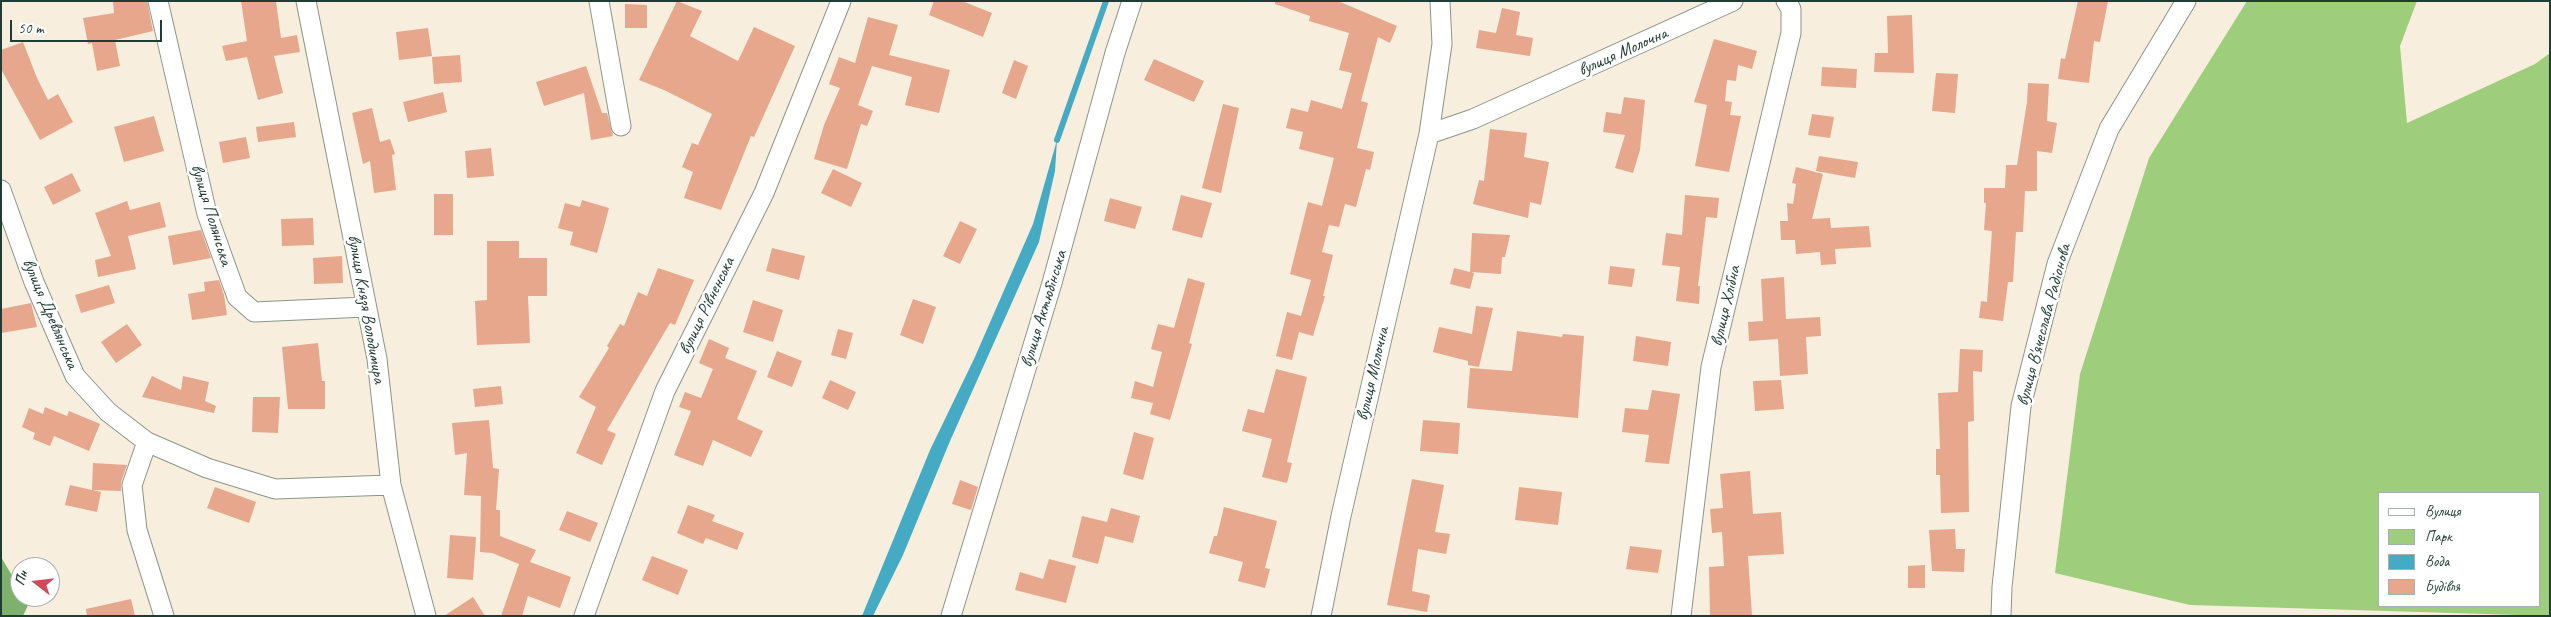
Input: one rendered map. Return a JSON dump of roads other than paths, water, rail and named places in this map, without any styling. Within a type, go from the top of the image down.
[{"type":"street","name":"вулиця Полянська","points":[[158,1],[207,214],[237,297],[254,312],[281,313],[366,307]]},
{"type":"street","name":"вулиця Князя Володимира","points":[[306,1],[377,359],[391,485],[426,616]]},
{"type":"street","points":[[599,1],[621,126]]},
{"type":"street","name":"вулиця Рівненська","points":[[584,616],[665,391],[764,193],[841,1]]},
{"type":"street","name":"вулиця Актюбінська","points":[[951,616],[1052,283],[1115,53],[1132,1]]},
{"type":"street","name":"вулиця Молочна","points":[[1321,616],[1343,506],[1429,134],[1442,44],[1440,1]]},
{"type":"street","name":"вулиця Молочна","points":[[1429,134],[1473,120],[1733,1]]},
{"type":"street","name":"вулиця Хлібна","points":[[1681,616],[1711,367],[1790,33],[1791,8],[1786,1]]},
{"type":"street","name":"вулиця В'ячеслава Радіонова","points":[[2001,616],[2002,587],[2021,406],[2057,264],[2109,129],[2186,1]]},
{"type":"street","name":"вулиця Древлянська","points":[[1,190],[34,282],[75,376],[108,412],[146,442],[207,468],[275,489],[391,485]]},
{"type":"street","points":[[146,442],[132,485],[137,530],[164,616]]},
{"type":"water","points":[[1057,140],[1055,171],[1039,242],[950,441],[903,555],[873,616],[862,616],[930,450],[974,359],[1033,224]]},
{"type":"waterway","points":[[1057,140],[1106,1]]}]
